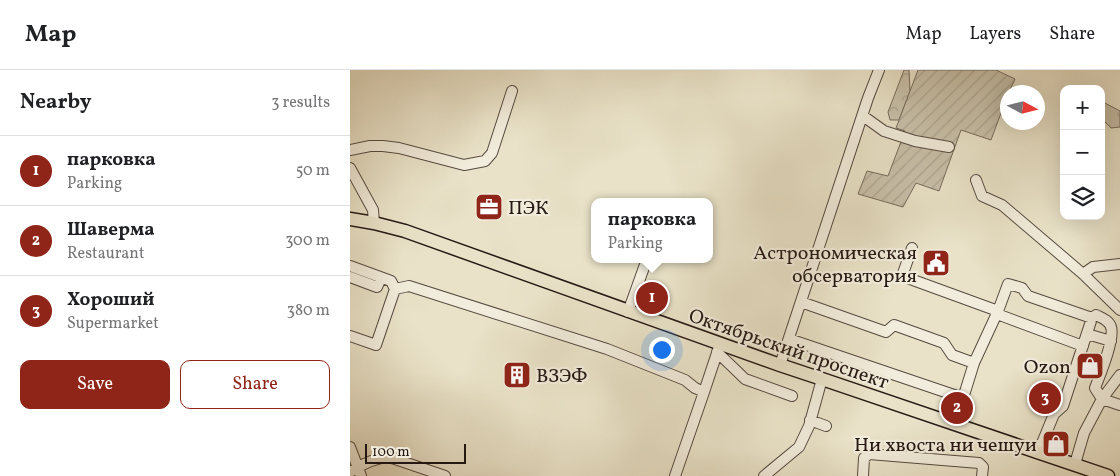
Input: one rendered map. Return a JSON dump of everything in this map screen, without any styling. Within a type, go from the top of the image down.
[{"type":"main road","name":"Октябрьский проспект","points":[[352,221],[374,223],[405,231],[628,312],[718,348],[822,378],[1108,476]]},
{"type":"street","points":[[780,365],[879,70]]},
{"type":"street","points":[[350,150],[370,146],[383,146],[399,148],[464,164],[484,161],[492,153],[512,91]]},
{"type":"street","points":[[863,116],[884,131],[915,141],[949,147]]},
{"type":"street","points":[[350,168],[373,210],[374,223]]},
{"type":"street","points":[[976,180],[982,196],[1002,205],[1082,274],[1120,310]]},
{"type":"street","points":[[912,248],[902,276],[1083,346]]},
{"type":"street","points":[[628,312],[646,263]]},
{"type":"street","points":[[1082,274],[1093,267],[1120,264]]},
{"type":"street","points":[[350,266],[391,281],[395,289],[376,345],[350,336]]},
{"type":"street","points":[[350,277],[377,287],[381,278]]},
{"type":"street","points":[[955,424],[974,363],[1008,284],[1022,288],[1028,296],[1092,318]]},
{"type":"street","points":[[395,289],[408,286],[607,349],[685,380],[704,392]]},
{"type":"street","points":[[801,302],[886,332],[894,325],[944,343],[952,356],[974,363]]},
{"type":"street","points":[[1038,452],[1054,414],[1063,406],[1092,318],[1096,315],[1106,320],[1111,327],[1112,337],[1096,388],[1102,400],[1120,405]]},
{"type":"street","points":[[1087,334],[1111,341]]},
{"type":"street","points":[[789,339],[964,398]]},
{"type":"street","points":[[675,476],[718,348]]},
{"type":"street","points":[[718,348],[745,380],[792,396]]},
{"type":"street","points":[[1075,464],[1084,433],[1102,400],[1120,375]]},
{"type":"street","points":[[764,476],[799,447],[809,426],[822,378]]},
{"type":"street","points":[[810,420],[826,426]]},
{"type":"street","points":[[350,447],[356,472],[381,458],[389,457],[445,476]]},
{"type":"street","points":[[863,476],[864,458],[869,454],[979,463],[983,467],[982,476]]},
{"type":"green space","points":[[904,70],[909,70],[910,91],[899,120],[890,120],[888,112]]},
{"type":"green space","points":[[918,70],[996,70],[1015,79],[1012,85],[1000,85],[1000,116],[991,140],[961,130],[939,191],[916,183],[903,207],[858,194],[867,171],[888,176],[905,131],[896,128]]},
{"type":"green space","points":[[1105,103],[1120,111],[1120,127],[1111,128],[1105,122]]},
{"type":"place","name":"ПЭК","points":[[489,207]]},
{"type":"place","name":"Aстрономическая обсерватория","points":[[936,263]]},
{"type":"place","name":"парковка","points":[[652,298]]},
{"type":"place","name":"Ozon","points":[[1090,366]]},
{"type":"place","name":"ВЗЭФ","points":[[517,375]]},
{"type":"place","name":"Хороший","points":[[1045,398]]},
{"type":"place","name":"Шаверма","points":[[957,408]]},
{"type":"place","name":"Ни хвоста ни чешуи","points":[[1056,444]]}]
